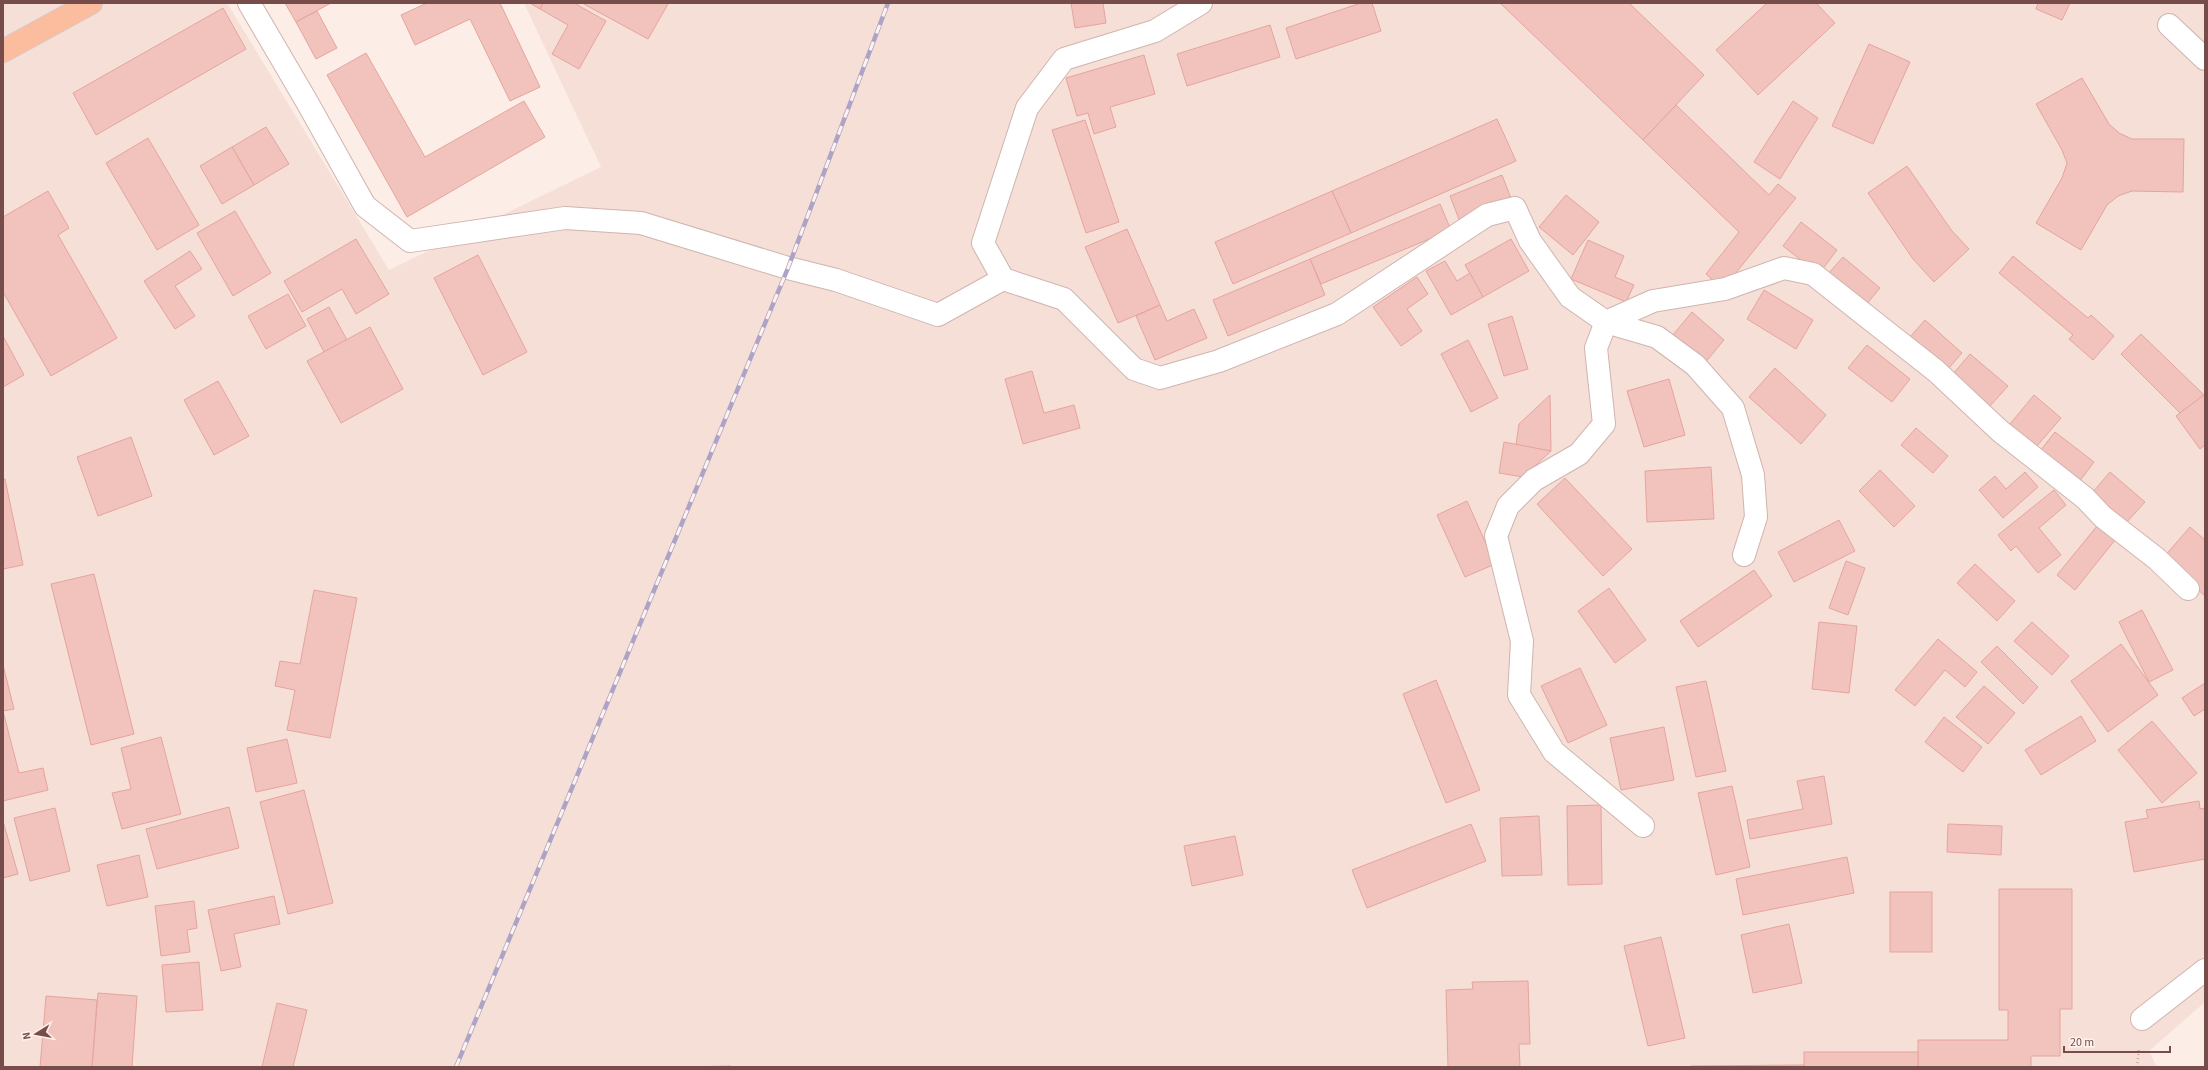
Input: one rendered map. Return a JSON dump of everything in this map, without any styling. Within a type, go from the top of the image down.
[{"type":"main road","points":[[3,51],[91,3]]},
{"type":"street","points":[[249,3],[308,102],[365,206],[410,241],[565,218],[641,223],[788,268],[836,280],[938,315],[1003,279]]},
{"type":"street","points":[[1201,3],[1155,31],[1064,59],[1026,108],[983,243],[1003,279],[1064,299],[1134,368],[1160,378],[1220,361],[1337,314],[1487,215],[1515,208],[1530,241],[1570,297],[1606,322],[1657,338],[1695,365],[1733,408],[1753,475],[1756,517],[1744,554]]},
{"type":"street","points":[[2169,25],[2205,59]]},
{"type":"street","points":[[1643,826],[1554,752],[1519,695],[1522,641],[1496,536],[1508,506],[1534,480],[1579,454],[1604,424],[1596,348],[1606,322],[1653,301],[1725,289],[1784,268],[1813,274],[1936,371],[2000,431],[2085,498],[2103,516],[2157,559],[2188,589]]},
{"type":"street","points":[[2142,1019],[2205,970]]},
{"type":"shaded area","points":[[3,3],[227,3],[389,270],[601,167],[524,3],[2205,3],[2205,1002],[2149,1051],[2157,1067],[3,1067]]},
{"type":"building","points":[[285,3],[331,3],[296,22]]},
{"type":"building","points":[[427,3],[500,3],[540,87],[510,101],[470,19],[415,45],[401,15]]},
{"type":"building","points":[[530,3],[543,3],[540,9]]},
{"type":"building","points":[[543,3],[574,3],[606,21],[579,69],[552,54],[568,25],[540,9]]},
{"type":"building","points":[[582,3],[667,3],[668,4],[648,39]]},
{"type":"building","points":[[1071,3],[1103,3],[1106,23],[1075,28]]},
{"type":"building","points":[[1361,3],[1372,3],[1381,31],[1296,59],[1286,28]]},
{"type":"building","points":[[1500,3],[1629,3],[1704,75],[1643,140]]},
{"type":"building","points":[[1767,3],[1816,3],[1835,23],[1758,95],[1716,50]]},
{"type":"building","points":[[2038,3],[2070,3],[2062,20],[2036,9]]},
{"type":"building","points":[[223,8],[246,49],[96,135],[73,93]]},
{"type":"building","points":[[317,11],[337,48],[316,59],[296,22]]},
{"type":"building","points":[[1270,25],[1280,57],[1187,86],[1177,54]]},
{"type":"building","points":[[1869,44],[1910,62],[1873,144],[1832,126]]},
{"type":"building","points":[[366,53],[425,157],[524,101],[545,137],[407,217],[327,75]]},
{"type":"building","points":[[1144,55],[1155,94],[1110,107],[1116,127],[1094,134],[1088,113],[1077,116],[1066,78]]},
{"type":"building","points":[[2082,78],[2109,124],[2119,133],[2132,139],[2184,139],[2183,192],[2132,191],[2118,196],[2107,205],[2081,250],[2036,223],[2062,178],[2067,163],[2062,150],[2036,104]]},
{"type":"building","points":[[1793,101],[1818,118],[1780,179],[1754,162]]},
{"type":"building","points":[[1676,105],[1769,195],[1778,184],[1796,198],[1723,289],[1706,274],[1739,232],[1643,140]]},
{"type":"building","points":[[1497,119],[1516,161],[1351,233],[1332,191]]},
{"type":"building","points":[[1085,120],[1119,222],[1086,233],[1052,130]]},
{"type":"building","points":[[266,127],[289,164],[254,185],[232,147]]},
{"type":"building","points":[[148,138],[199,225],[157,250],[106,163]]},
{"type":"building","points":[[232,147],[254,185],[222,204],[200,166]]},
{"type":"building","points":[[1907,166],[1952,231],[1969,249],[1934,282],[1913,259],[1868,193]]},
{"type":"building","points":[[1502,175],[1512,201],[1460,222],[1450,196]]},
{"type":"building","points":[[48,191],[69,228],[58,235],[117,338],[51,376],[3,292],[3,217]]},
{"type":"building","points":[[1332,191],[1351,233],[1233,284],[1215,242]]},
{"type":"building","points":[[1566,195],[1599,222],[1573,255],[1539,227]]},
{"type":"building","points":[[1440,204],[1451,230],[1321,284],[1310,259]]},
{"type":"building","points":[[235,211],[271,273],[233,296],[197,233]]},
{"type":"building","points":[[1801,222],[1837,250],[1819,274],[1783,246]]},
{"type":"building","points":[[1127,229],[1160,305],[1118,323],[1085,247]]},
{"type":"building","points":[[356,239],[389,294],[356,314],[342,289],[302,312],[284,281]]},
{"type":"building","points":[[1511,239],[1529,271],[1483,297],[1465,265]]},
{"type":"building","points":[[1588,240],[1624,256],[1615,277],[1634,285],[1626,302],[1571,279]]},
{"type":"building","points":[[190,251],[202,269],[175,286],[195,316],[175,329],[144,281]]},
{"type":"building","points":[[478,255],[527,352],[483,375],[434,278]]},
{"type":"building","points":[[2013,256],[2088,318],[2091,315],[2114,336],[2093,360],[2069,339],[2073,335],[1999,273]]},
{"type":"building","points":[[1843,257],[1880,288],[1865,306],[1828,274]]},
{"type":"building","points":[[1310,259],[1325,295],[1228,336],[1213,300]]},
{"type":"building","points":[[1445,261],[1457,281],[1470,273],[1483,297],[1451,315],[1426,271]]},
{"type":"building","points":[[1417,277],[1428,294],[1407,309],[1422,331],[1401,346],[1373,307]]},
{"type":"building","points":[[1764,290],[1813,320],[1796,349],[1747,319]]},
{"type":"building","points":[[288,294],[306,326],[266,349],[248,316]]},
{"type":"building","points":[[1160,305],[1167,321],[1194,309],[1207,338],[1155,360],[1136,316]]},
{"type":"building","points":[[329,307],[347,340],[324,352],[307,319]]},
{"type":"building","points":[[1692,312],[1724,340],[1704,364],[1672,336]]},
{"type":"building","points":[[1512,316],[1528,369],[1504,376],[1488,324]]},
{"type":"building","points":[[1925,320],[1962,353],[1948,369],[1910,337]]},
{"type":"building","points":[[370,327],[403,389],[341,423],[307,361]]},
{"type":"building","points":[[2141,334],[2204,395],[2180,413],[2121,354]]},
{"type":"building","points":[[3,336],[24,375],[3,387]]},
{"type":"building","points":[[1468,340],[1498,398],[1471,412],[1441,354]]},
{"type":"building","points":[[1867,345],[1910,379],[1892,402],[1848,368]]},
{"type":"building","points":[[1970,354],[2008,386],[1990,406],[1953,374]]},
{"type":"building","points":[[1775,368],[1826,415],[1801,444],[1749,397]]},
{"type":"building","points":[[1032,371],[1044,413],[1074,405],[1080,428],[1023,444],[1005,379]]},
{"type":"building","points":[[1669,379],[1685,435],[1644,447],[1627,391]]},
{"type":"building","points":[[218,381],[249,436],[214,455],[184,400]]},
{"type":"building","points":[[2205,394],[2205,445],[2200,449],[2176,416]]},
{"type":"building","points":[[1550,395],[1551,451],[1516,445],[1519,424]]},
{"type":"building","points":[[2034,395],[2061,418],[2037,446],[2010,424]]},
{"type":"building","points":[[1916,428],[1948,456],[1933,473],[1901,445]]},
{"type":"building","points":[[2055,432],[2094,462],[2079,482],[2039,452]]},
{"type":"building","points":[[131,437],[152,496],[98,516],[77,457]]},
{"type":"building","points":[[1504,442],[1551,451],[1523,477],[1499,473]]},
{"type":"building","points":[[1711,467],[1714,519],[1647,522],[1645,471]]},
{"type":"building","points":[[1880,470],[1915,506],[1894,527],[1859,491]]},
{"type":"building","points":[[2025,472],[2038,487],[2003,518],[1979,490],[1995,476],[2006,489]]},
{"type":"building","points":[[2110,472],[2145,502],[2126,523],[2092,493]]},
{"type":"building","points":[[1565,478],[1632,549],[1603,576],[1537,504]]},
{"type":"building","points":[[3,479],[5,479],[23,565],[3,569]]},
{"type":"building","points":[[2054,490],[2066,505],[2039,528],[2061,555],[2038,573],[2016,546],[2011,551],[1998,535]]},
{"type":"building","points":[[1467,501],[1495,564],[1465,577],[1437,515]]},
{"type":"building","points":[[1839,520],[1855,551],[1794,582],[1778,552]]},
{"type":"building","points":[[2097,526],[2115,540],[2075,590],[2057,575]]},
{"type":"building","points":[[2190,527],[2205,540],[2205,596],[2163,558]]},
{"type":"building","points":[[1846,561],[1865,568],[1848,615],[1829,608]]},
{"type":"building","points":[[1975,564],[2015,601],[1997,621],[1957,583]]},
{"type":"building","points":[[1754,570],[1772,596],[1698,647],[1680,621]]},
{"type":"building","points":[[94,574],[134,734],[91,745],[51,584]]},
{"type":"building","points":[[1609,588],[1646,640],[1615,663],[1578,611]]},
{"type":"building","points":[[314,590],[357,598],[330,738],[287,730],[295,690],[275,686],[280,661],[300,664]]},
{"type":"building","points":[[2142,610],[2173,670],[2149,682],[2119,622]]},
{"type":"building","points":[[1819,622],[1857,626],[1849,693],[1812,689]]},
{"type":"building","points":[[2032,622],[2069,656],[2052,675],[2014,641]]},
{"type":"building","points":[[1938,639],[1977,672],[1965,687],[1945,670],[1915,706],[1895,690]]},
{"type":"building","points":[[2121,644],[2158,695],[2108,732],[2071,681]]},
{"type":"building","points":[[1997,646],[2038,687],[2023,704],[1981,662]]},
{"type":"building","points":[[3,665],[14,709],[3,711]]},
{"type":"building","points":[[1580,668],[1607,725],[1568,743],[1541,686]]},
{"type":"building","points":[[1436,680],[1480,790],[1446,803],[1403,694]]},
{"type":"building","points":[[1706,681],[1726,771],[1696,777],[1676,687]]},
{"type":"building","points":[[2205,683],[2205,709],[2194,716],[2182,698]]},
{"type":"building","points":[[1984,686],[2015,713],[1988,744],[1956,717]]},
{"type":"building","points":[[3,711],[19,773],[43,768],[48,790],[3,801]]},
{"type":"building","points":[[2081,716],[2096,741],[2041,775],[2025,750]]},
{"type":"building","points":[[1944,717],[1982,747],[1963,772],[1925,742]]},
{"type":"building","points":[[2152,721],[2197,773],[2162,803],[2118,750]]},
{"type":"building","points":[[1664,727],[1674,780],[1621,790],[1610,738]]},
{"type":"building","points":[[161,737],[181,814],[122,829],[112,793],[131,789],[121,748]]},
{"type":"building","points":[[287,739],[297,783],[256,792],[247,748]]},
{"type":"building","points":[[1824,776],[1832,824],[1750,839],[1747,820],[1803,809],[1797,781]]},
{"type":"building","points":[[1732,786],[1750,867],[1716,875],[1698,793]]},
{"type":"building","points":[[304,790],[333,903],[288,914],[260,802]]},
{"type":"building","points":[[2199,801],[2200,809],[2205,808],[2205,859],[2134,872],[2125,822],[2148,818],[2146,810]]},
{"type":"building","points":[[1601,805],[1602,884],[1568,885],[1567,806]]},
{"type":"building","points":[[229,807],[239,848],[157,869],[146,829]]},
{"type":"building","points":[[55,808],[70,871],[30,881],[14,818]]},
{"type":"building","points":[[1539,816],[1542,875],[1502,876],[1500,818]]},
{"type":"building","points":[[3,821],[18,874],[3,878]]},
{"type":"building","points":[[1471,824],[1486,861],[1367,908],[1352,870]]},
{"type":"building","points":[[1948,824],[2002,826],[2001,855],[1947,852]]},
{"type":"building","points":[[1235,836],[1243,875],[1192,886],[1184,846]]},
{"type":"building","points":[[139,855],[148,897],[107,906],[97,865]]},
{"type":"building","points":[[1847,857],[1854,893],[1743,915],[1736,879]]},
{"type":"building","points":[[1999,889],[2072,889],[2072,1009],[2060,1009],[2060,1056],[2031,1056],[2031,1067],[1918,1067],[1918,1040],[2008,1040],[2008,1010],[1999,1010]]},
{"type":"building","points":[[1890,892],[1932,892],[1932,952],[1890,952]]},
{"type":"building","points":[[274,896],[280,924],[234,934],[241,967],[221,971],[208,910]]},
{"type":"building","points":[[194,901],[197,928],[187,930],[190,952],[161,956],[155,906]]},
{"type":"building","points":[[1789,924],[1802,983],[1753,993],[1741,935]]},
{"type":"building","points":[[1661,937],[1685,1038],[1648,1046],[1624,946]]},
{"type":"building","points":[[199,962],[203,1010],[166,1012],[162,965]]},
{"type":"building","points":[[1528,981],[1530,1044],[1519,1044],[1520,1067],[1448,1067],[1446,990],[1473,989],[1472,982]]},
{"type":"building","points":[[98,993],[137,996],[132,1067],[92,1067]]},
{"type":"building","points":[[46,996],[97,1000],[92,1067],[40,1067]]},
{"type":"building","points":[[277,1003],[307,1010],[293,1067],[262,1067]]},
{"type":"building","points":[[1804,1052],[1918,1052],[1918,1067],[1804,1067]]},
{"type":"building","points":[[1804,1065],[1804,1067],[1690,1067],[1690,1066]]},
{"type":"building","points":[[731,1066],[731,1067],[679,1067]]},
{"type":"railway","points":[[456,1067],[788,268],[888,3]]}]
